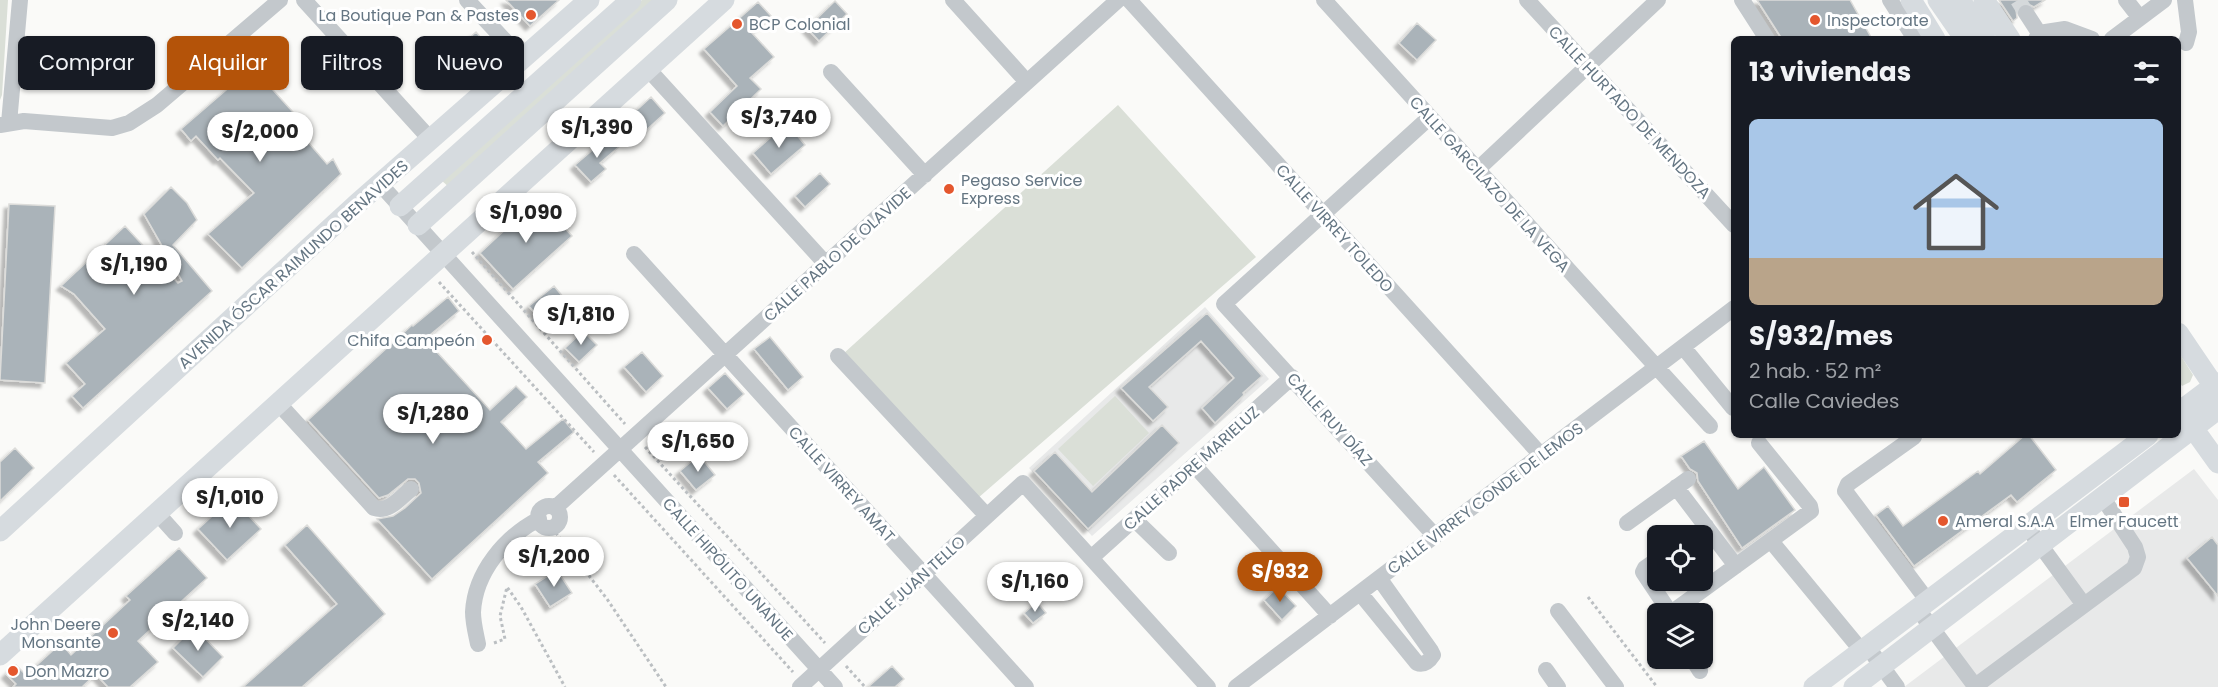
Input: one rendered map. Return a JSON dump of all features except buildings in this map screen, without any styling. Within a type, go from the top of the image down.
[{"type":"main road","name":"AVENIDA ÓSCAR RAIMUNDO BENAVIDES","points":[[400,206],[632,0]]},
{"type":"main road","points":[[418,225],[667,0]]},
{"type":"main road","points":[[0,655],[724,0]]},
{"type":"main road","points":[[1911,0],[1933,36]]},
{"type":"main road","points":[[1938,0],[1963,36]]},
{"type":"main road","points":[[1960,0],[1983,36]]},
{"type":"main road","points":[[1984,0],[2008,36]]},
{"type":"main road","name":"AVENIDA ÓSCAR RAIMUNDO BENAVIDES","points":[[524,57],[586,3]]},
{"type":"main road","points":[[586,3],[602,27]]},
{"type":"main road","name":"AVENIDA ÓSCAR RAIMUNDO BENAVIDES","points":[[0,531],[380,184],[487,90]]},
{"type":"main road","points":[[2181,337],[2217,387],[2181,409]]},
{"type":"main road","points":[[2181,437],[2218,409]]},
{"type":"main road","points":[[2181,413],[2218,463]]},
{"type":"main road","points":[[1814,687],[2144,438]]},
{"type":"main road","points":[[1854,687],[2180,438]]},
{"type":"street","points":[[20,0],[5,124],[24,121],[111,128],[129,123],[157,105],[280,0]]},
{"type":"street","points":[[304,0],[431,140]]},
{"type":"street","points":[[467,0],[501,36]]},
{"type":"street","points":[[953,0],[1027,82]]},
{"type":"street","name":"CALLE PABLO DE OLAVIDE","points":[[482,645],[473,614],[475,598],[480,582],[508,540],[521,529],[545,524],[539,513],[543,508],[549,506],[555,508],[1118,0]]},
{"type":"street","name":"CALLE VIRREY TOLEDO","points":[[1129,0],[1541,455]]},
{"type":"street","name":"CALLE GARCILAZO DE LA VEGA","points":[[1324,0],[1710,426]]},
{"type":"street","name":"CALLE HURTADO DE MENDOZA","points":[[1527,0],[1731,222]]},
{"type":"street","points":[[1478,169],[1658,0]]},
{"type":"street","points":[[1742,0],[1765,36]]},
{"type":"street","points":[[1890,0],[1913,36]]},
{"type":"street","points":[[2126,0],[2140,18]]},
{"type":"street","points":[[2116,36],[2164,0]]},
{"type":"street","points":[[2185,0],[2189,32],[2186,42]]},
{"type":"street","points":[[2026,13],[2038,36],[2065,29],[2084,36]]},
{"type":"street","points":[[648,69],[826,264]]},
{"type":"street","points":[[831,72],[925,175]]},
{"type":"street","points":[[1323,214],[1430,117]]},
{"type":"street","name":"CALLE HIPÓLITO UNANUE","points":[[380,184],[835,687]]},
{"type":"street","name":"CALLE RUY DÍAZ","points":[[1323,214],[1224,304],[1435,536]]},
{"type":"street","name":"CALLE VIRREY AMAT","points":[[634,254],[1026,687]]},
{"type":"street","name":"CALLE VIRREY CONDE DE LEMOS","points":[[1236,687],[1731,310]]},
{"type":"street","points":[[1683,347],[1731,406]]},
{"type":"street","points":[[838,356],[987,516]]},
{"type":"street","name":"CALLE PADRE MARIELUZ","points":[[1091,558],[1292,377]]},
{"type":"street","points":[[279,404],[374,508],[380,510],[387,508],[411,489]]},
{"type":"street","points":[[1913,438],[1848,484],[1845,491],[1922,604],[1932,628],[1974,686],[2134,568],[2138,557],[2135,547],[2103,498]]},
{"type":"street","points":[[1685,603],[1811,511],[1811,508],[1759,443]]},
{"type":"street","points":[[1194,465],[1330,616]]},
{"type":"street","name":"CALLE JUAN TELLO","points":[[802,685],[1023,483],[1091,558]]},
{"type":"street","points":[[1627,523],[1682,483],[1697,525]]},
{"type":"street","points":[[157,513],[175,533]]},
{"type":"street","points":[[1134,519],[1169,553]]},
{"type":"street","points":[[2026,526],[2084,605]]},
{"type":"street","points":[[1771,541],[1897,687]]},
{"type":"street","points":[[1713,544],[1737,566]]},
{"type":"street","points":[[1091,558],[1208,687]]},
{"type":"street","points":[[1360,593],[1418,663],[1424,663],[1430,659],[1433,655],[1431,651],[1379,578]]},
{"type":"street","points":[[1558,611],[1616,687]]},
{"type":"street","points":[[1546,670],[1558,687]]},
{"type":"path","points":[[471,252],[635,436],[865,687]]},
{"type":"path","points":[[439,282],[802,685]]},
{"type":"path","points":[[545,524],[600,590],[666,687]]},
{"type":"path","points":[[482,645],[505,639],[500,616],[507,586],[522,607],[565,687]]},
{"type":"path","points":[[1588,597],[1657,687]]},
{"type":"shaded area","points":[[0,0],[8,0],[0,100]]},
{"type":"shaded area","points":[[642,0],[659,0],[450,188],[441,180]]},
{"type":"shaded area","points":[[1118,105],[1256,257],[978,498],[843,354]]},
{"type":"shaded area","points":[[1205,307],[1269,379],[1092,536],[1029,468]]},
{"type":"shaded area","points":[[2181,356],[2193,375],[2190,382],[2182,386]]},
{"type":"shaded area","points":[[1115,396],[1149,433],[1093,486],[1058,449]]},
{"type":"shaded area","points":[[2194,469],[2218,500],[2218,687],[1904,687]]},
{"type":"tunnel","points":[[2018,0],[2026,13]]},
{"type":"place","name":"La Boutique Pan & Pastes","points":[[531,15]]},
{"type":"place","name":"Inspectorate","points":[[1815,20]]},
{"type":"place","name":"BCP Colonial","points":[[737,24]]},
{"type":"place","name":"Pegaso Service Express","points":[[949,189]]},
{"type":"place","name":"Chifa Campeón","points":[[487,340]]},
{"type":"place","name":"Elmer Faucett","points":[[2124,502]]},
{"type":"place","name":"Ameral S.A.A","points":[[1943,521]]},
{"type":"place","name":"John Deere Monsante","points":[[113,633]]},
{"type":"place","name":"Don Mazro","points":[[13,671]]}]
